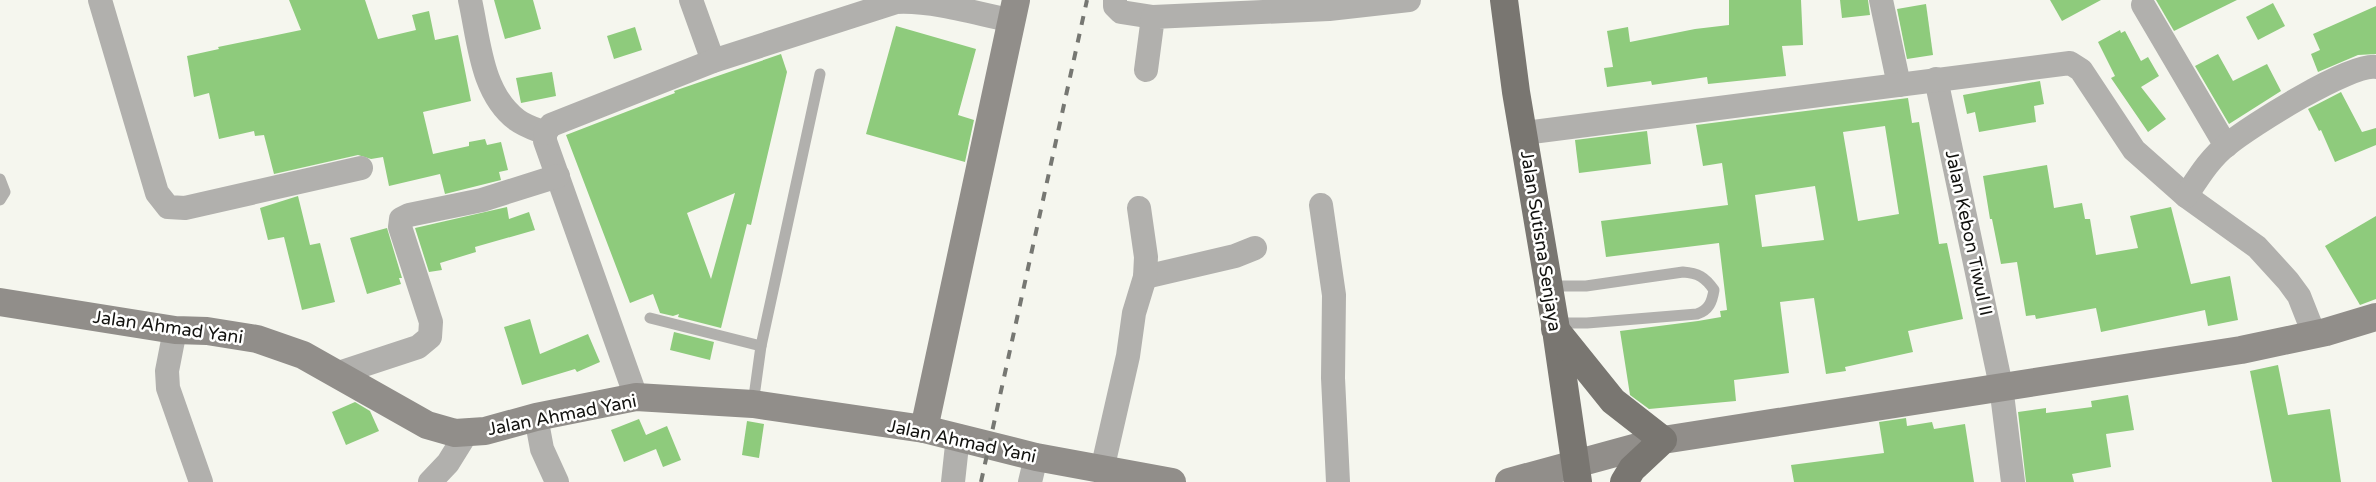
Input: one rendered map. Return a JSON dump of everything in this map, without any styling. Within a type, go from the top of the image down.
[{"type":"main road","name":"Jalan Sutisna Senjaya","points":[[1504,0],[1516,92],[1555,326],[1576,472]]},
{"type":"main road","points":[[1555,326],[1612,401],[1663,440],[1632,469],[1624,482]]},
{"type":"street","points":[[100,0],[157,193],[168,207],[186,208],[361,168]]},
{"type":"street","points":[[470,0],[486,76],[497,98],[516,119],[545,132]]},
{"type":"street","points":[[691,0],[714,61]]},
{"type":"street","points":[[636,397],[545,142],[545,132],[551,125],[714,61],[896,2],[909,0],[1014,10],[924,429]]},
{"type":"street","points":[[1115,0],[1115,6],[1121,12],[1153,17],[1329,9],[1409,0]]},
{"type":"street","points":[[1880,0],[1899,85]]},
{"type":"street","points":[[2143,5],[2218,154]]},
{"type":"street","points":[[1146,70],[1153,17]]},
{"type":"street","points":[[1524,133],[2062,62],[2074,64],[2089,81],[2134,150],[2190,191],[2257,247],[2299,296],[2320,333]]},
{"type":"street","points":[[2190,191],[2218,154],[2250,128],[2321,87],[2353,72],[2370,66],[2376,67]]},
{"type":"street","name":"Jalan Kebon Tiwul II","points":[[1936,79],[2001,386],[2013,482]]},
{"type":"street","points":[[336,374],[418,347],[430,337],[431,322],[400,227],[401,219],[409,215],[482,200],[558,176]]},
{"type":"street","points":[[1321,205],[1334,295],[1333,378],[1338,482]]},
{"type":"street","points":[[1102,470],[1128,356],[1134,312],[1145,277],[1146,257],[1139,208]]},
{"type":"street","points":[[1145,277],[1235,256],[1255,248]]},
{"type":"street","name":"Jalan Ahmad Yani","points":[[0,302],[175,330],[206,331],[258,339],[302,355],[427,425],[452,433],[466,434],[490,430],[536,417],[636,397],[753,404],[924,429],[958,436],[1025,461],[1102,470],[1172,482]]},
{"type":"street","points":[[1509,482],[1576,472],[1663,440],[2241,350],[2320,333],[2369,319]]},
{"type":"street","points":[[175,330],[167,370],[168,388],[201,482]]},
{"type":"street","points":[[536,417],[542,448],[557,482]]},
{"type":"street","points":[[430,482],[448,463],[466,434]]},
{"type":"street","points":[[953,482],[958,436]]},
{"type":"lane","points":[[753,404],[761,346],[820,74]]},
{"type":"lane","points":[[0,179],[5,192],[0,200]]},
{"type":"lane","points":[[1548,286],[1586,286],[1683,272],[1697,273],[1706,279],[1714,290],[1712,302],[1704,311],[1697,314],[1555,326]]},
{"type":"lane","points":[[650,318],[761,346]]},
{"type":"building","points":[[289,0],[365,0],[378,39],[416,30],[412,15],[429,11],[435,40],[458,35],[471,101],[423,112],[433,154],[469,146],[469,142],[485,139],[487,145],[501,142],[508,170],[499,172],[501,180],[445,194],[440,174],[389,186],[383,157],[371,159],[358,155],[274,174],[264,135],[255,136],[254,131],[219,139],[209,93],[194,97],[187,56],[219,49],[218,47],[301,30]]},
{"type":"building","points":[[494,0],[533,0],[541,29],[505,39]]},
{"type":"building","points":[[1729,0],[1801,0],[1803,45],[1782,46],[1786,76],[1708,84],[1707,77],[1652,85],[1651,81],[1607,87],[1604,68],[1613,67],[1607,31],[1628,27],[1630,42],[1695,29],[1729,25]]},
{"type":"building","points":[[1840,0],[1868,0],[1870,15],[1842,18]]},
{"type":"building","points":[[2050,0],[2101,0],[2062,21]]},
{"type":"building","points":[[2156,0],[2237,0],[2174,31]]},
{"type":"building","points":[[2273,3],[2285,26],[2258,40],[2246,17]]},
{"type":"building","points":[[1926,4],[1933,55],[1907,59],[1897,9]]},
{"type":"building","points":[[2376,6],[2376,54],[2358,55],[2318,72],[2311,54],[2320,50],[2313,34]]},
{"type":"building","points":[[896,26],[976,49],[958,115],[974,120],[965,162],[866,134]]},
{"type":"building","points":[[635,27],[642,50],[614,59],[607,36]]},
{"type":"building","points":[[2120,30],[2121,33],[2125,31],[2141,61],[2148,57],[2159,76],[2141,87],[2166,119],[2148,132],[2111,78],[2115,76],[2098,42]]},
{"type":"building","points":[[781,54],[787,72],[751,225],[747,224],[721,328],[678,317],[679,314],[673,316],[660,313],[653,294],[630,303],[566,135],[675,93],[674,91]],"holes":[[[735,193],[711,279],[687,213]]]},
{"type":"building","points":[[2218,54],[2233,81],[2267,64],[2281,91],[2229,124],[2195,66]]},
{"type":"building","points":[[552,72],[556,96],[521,103],[516,78]]},
{"type":"building","points":[[2040,81],[2044,104],[2034,106],[2036,122],[1979,132],[1975,112],[1967,114],[1963,95]]},
{"type":"building","points":[[2341,92],[2362,132],[2376,128],[2376,145],[2335,162],[2321,130],[2319,131],[2308,109]]},
{"type":"building","points":[[1908,98],[1912,123],[1919,122],[1939,244],[1947,243],[1963,319],[1908,331],[1913,352],[1845,367],[1846,371],[1826,374],[1814,298],[1780,302],[1789,373],[1734,380],[1736,401],[1649,409],[1630,395],[1620,331],[1721,317],[1720,311],[1727,310],[1719,243],[1606,257],[1601,221],[1728,205],[1722,163],[1703,166],[1696,125]],"holes":[[[1885,126],[1899,214],[1858,221],[1843,132]],[[1815,186],[1824,240],[1762,247],[1755,195]]]},
{"type":"building","points":[[1647,131],[1651,164],[1579,173],[1575,140]]},
{"type":"building","points":[[2047,165],[2054,208],[2082,203],[2085,219],[2090,219],[2096,255],[2138,248],[2130,216],[2171,207],[2191,284],[2230,276],[2238,320],[2208,326],[2205,310],[2101,332],[2096,308],[2036,319],[2035,315],[2026,316],[2017,262],[2001,264],[1992,219],[1990,219],[1983,176]]},
{"type":"building","points":[[298,196],[310,245],[320,243],[335,302],[302,310],[284,237],[268,240],[260,208]]},
{"type":"building","points":[[507,207],[509,219],[529,212],[535,230],[475,247],[476,252],[440,263],[442,270],[429,272],[415,228]]},
{"type":"building","points":[[2376,216],[2376,299],[2360,305],[2325,246]]},
{"type":"building","points":[[387,228],[402,278],[399,278],[401,284],[367,294],[350,238]]},
{"type":"building","points":[[530,319],[540,354],[588,334],[600,362],[577,372],[575,369],[522,385],[504,327]]},
{"type":"building","points":[[674,332],[714,342],[710,360],[670,350]]},
{"type":"building","points":[[2278,365],[2288,415],[2330,409],[2341,482],[2272,482],[2250,371]]},
{"type":"building","points":[[2128,395],[2134,430],[2106,434],[2111,467],[2072,474],[2074,482],[2026,482],[2018,412],[2046,408],[2046,413],[2092,407],[2091,401]]},
{"type":"building","points":[[355,402],[370,411],[379,431],[346,445],[332,412]]},
{"type":"building","points":[[1906,418],[1907,426],[1932,422],[1934,429],[1965,424],[1974,482],[1794,482],[1791,465],[1884,453],[1879,422]]},
{"type":"building","points":[[639,419],[646,435],[667,426],[681,460],[663,467],[656,449],[624,462],[611,430]]},
{"type":"building","points":[[747,421],[764,424],[759,458],[742,455]]},
{"type":"railway","points":[[981,482],[1087,0]]}]
